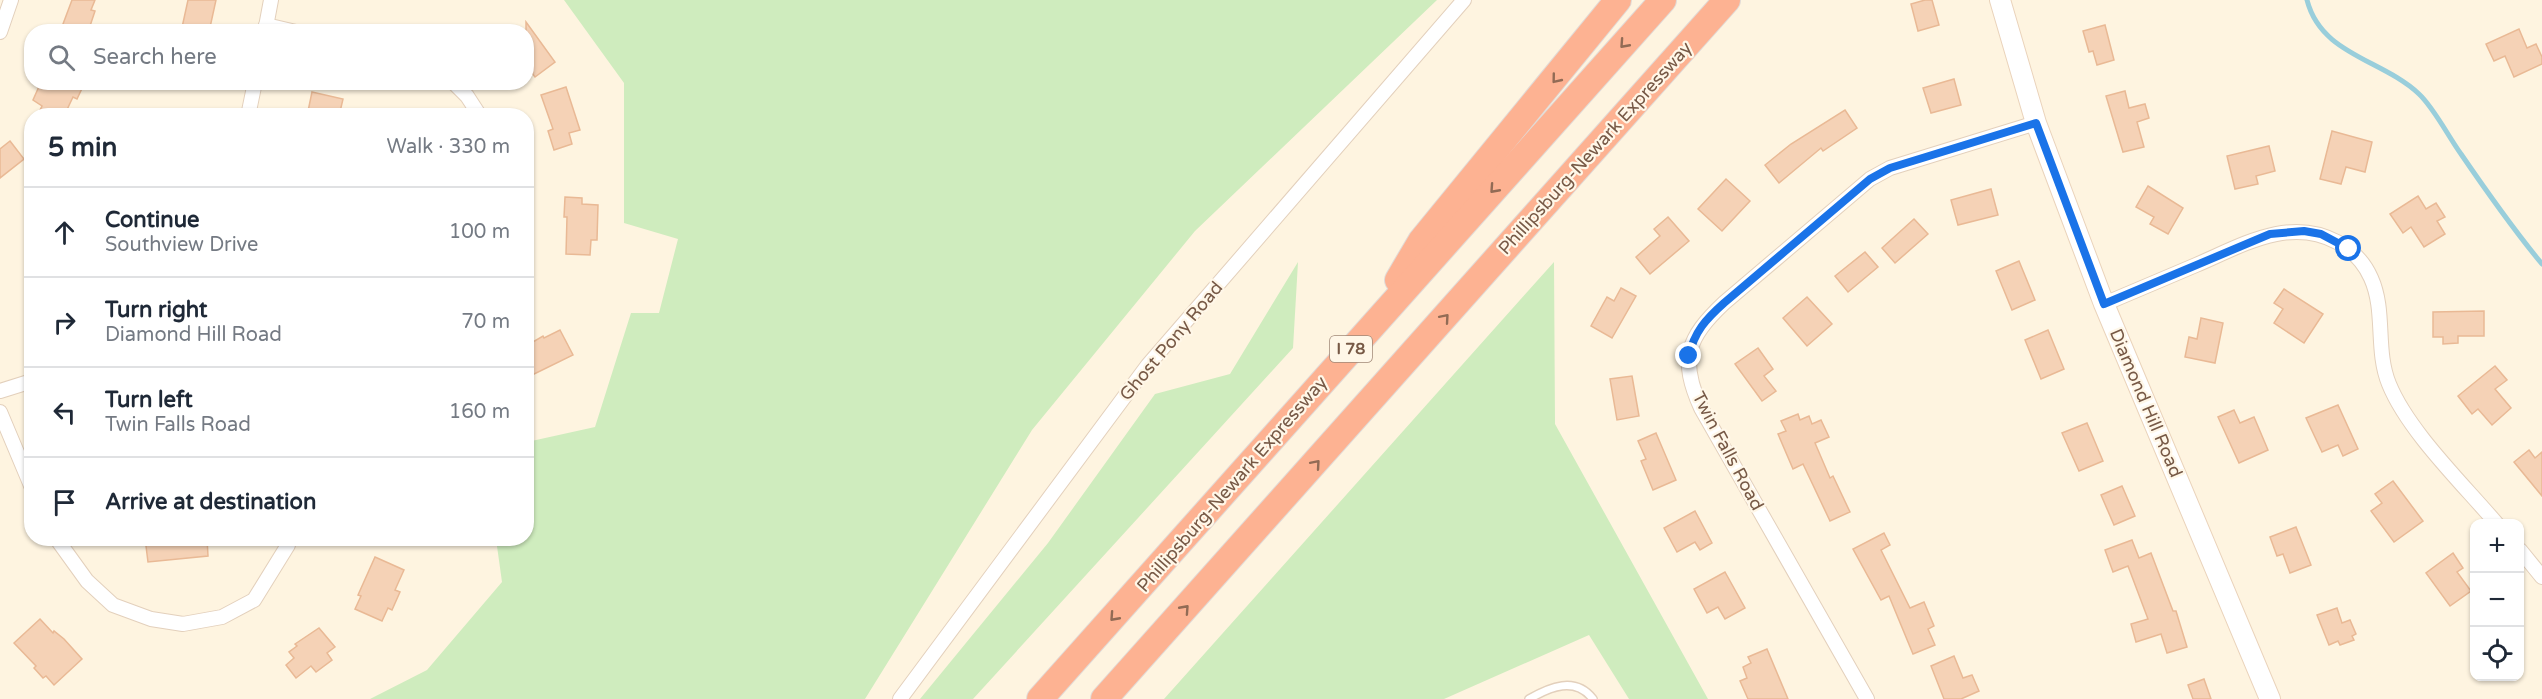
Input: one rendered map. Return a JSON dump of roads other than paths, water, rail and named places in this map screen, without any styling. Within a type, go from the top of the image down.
[{"type":"highway","points":[[1366,332],[1421,241],[1618,0]]},
{"type":"highway","name":"Phillipsburg-Newark Expressway","points":[[1040,699],[1664,0]]},
{"type":"highway","name":"Phillipsburg-Newark Expressway","points":[[1104,699],[1727,0]]},
{"type":"main road","name":"Diamond Hill Road","points":[[2000,0],[2036,123],[2104,304],[2270,699]]},
{"type":"street","points":[[0,32],[11,0]]},
{"type":"street","points":[[267,24],[271,0]]},
{"type":"street","name":"Ghost Pony Road","points":[[900,699],[1148,365],[1464,0]]},
{"type":"street","points":[[250,108],[253,90]]},
{"type":"street","points":[[461,90],[475,108]]},
{"type":"street","name":"Twin Falls Road","points":[[1867,699],[1701,408],[1693,390],[1689,372],[1689,356],[1693,338],[1703,323],[1724,303],[1870,179],[1890,168],[2036,123]]},
{"type":"street","points":[[2104,304],[2270,234],[2304,231],[2321,234],[2349,249],[2361,262],[2376,294],[2382,362],[2396,399],[2418,431],[2493,519]]},
{"type":"street","points":[[0,392],[24,384]]},
{"type":"street","points":[[0,412],[24,469]]},
{"type":"street","points":[[62,546],[87,581],[113,605],[151,619],[183,624],[222,617],[254,600],[287,546]]},
{"type":"street","points":[[2524,555],[2542,577]]},
{"type":"lane","points":[[1529,699],[1547,689],[1567,685],[1585,691],[1593,699]]},
{"type":"waterway","points":[[2307,0],[2314,18],[2325,33],[2339,45],[2404,82],[2425,100],[2490,196],[2542,264]]}]
